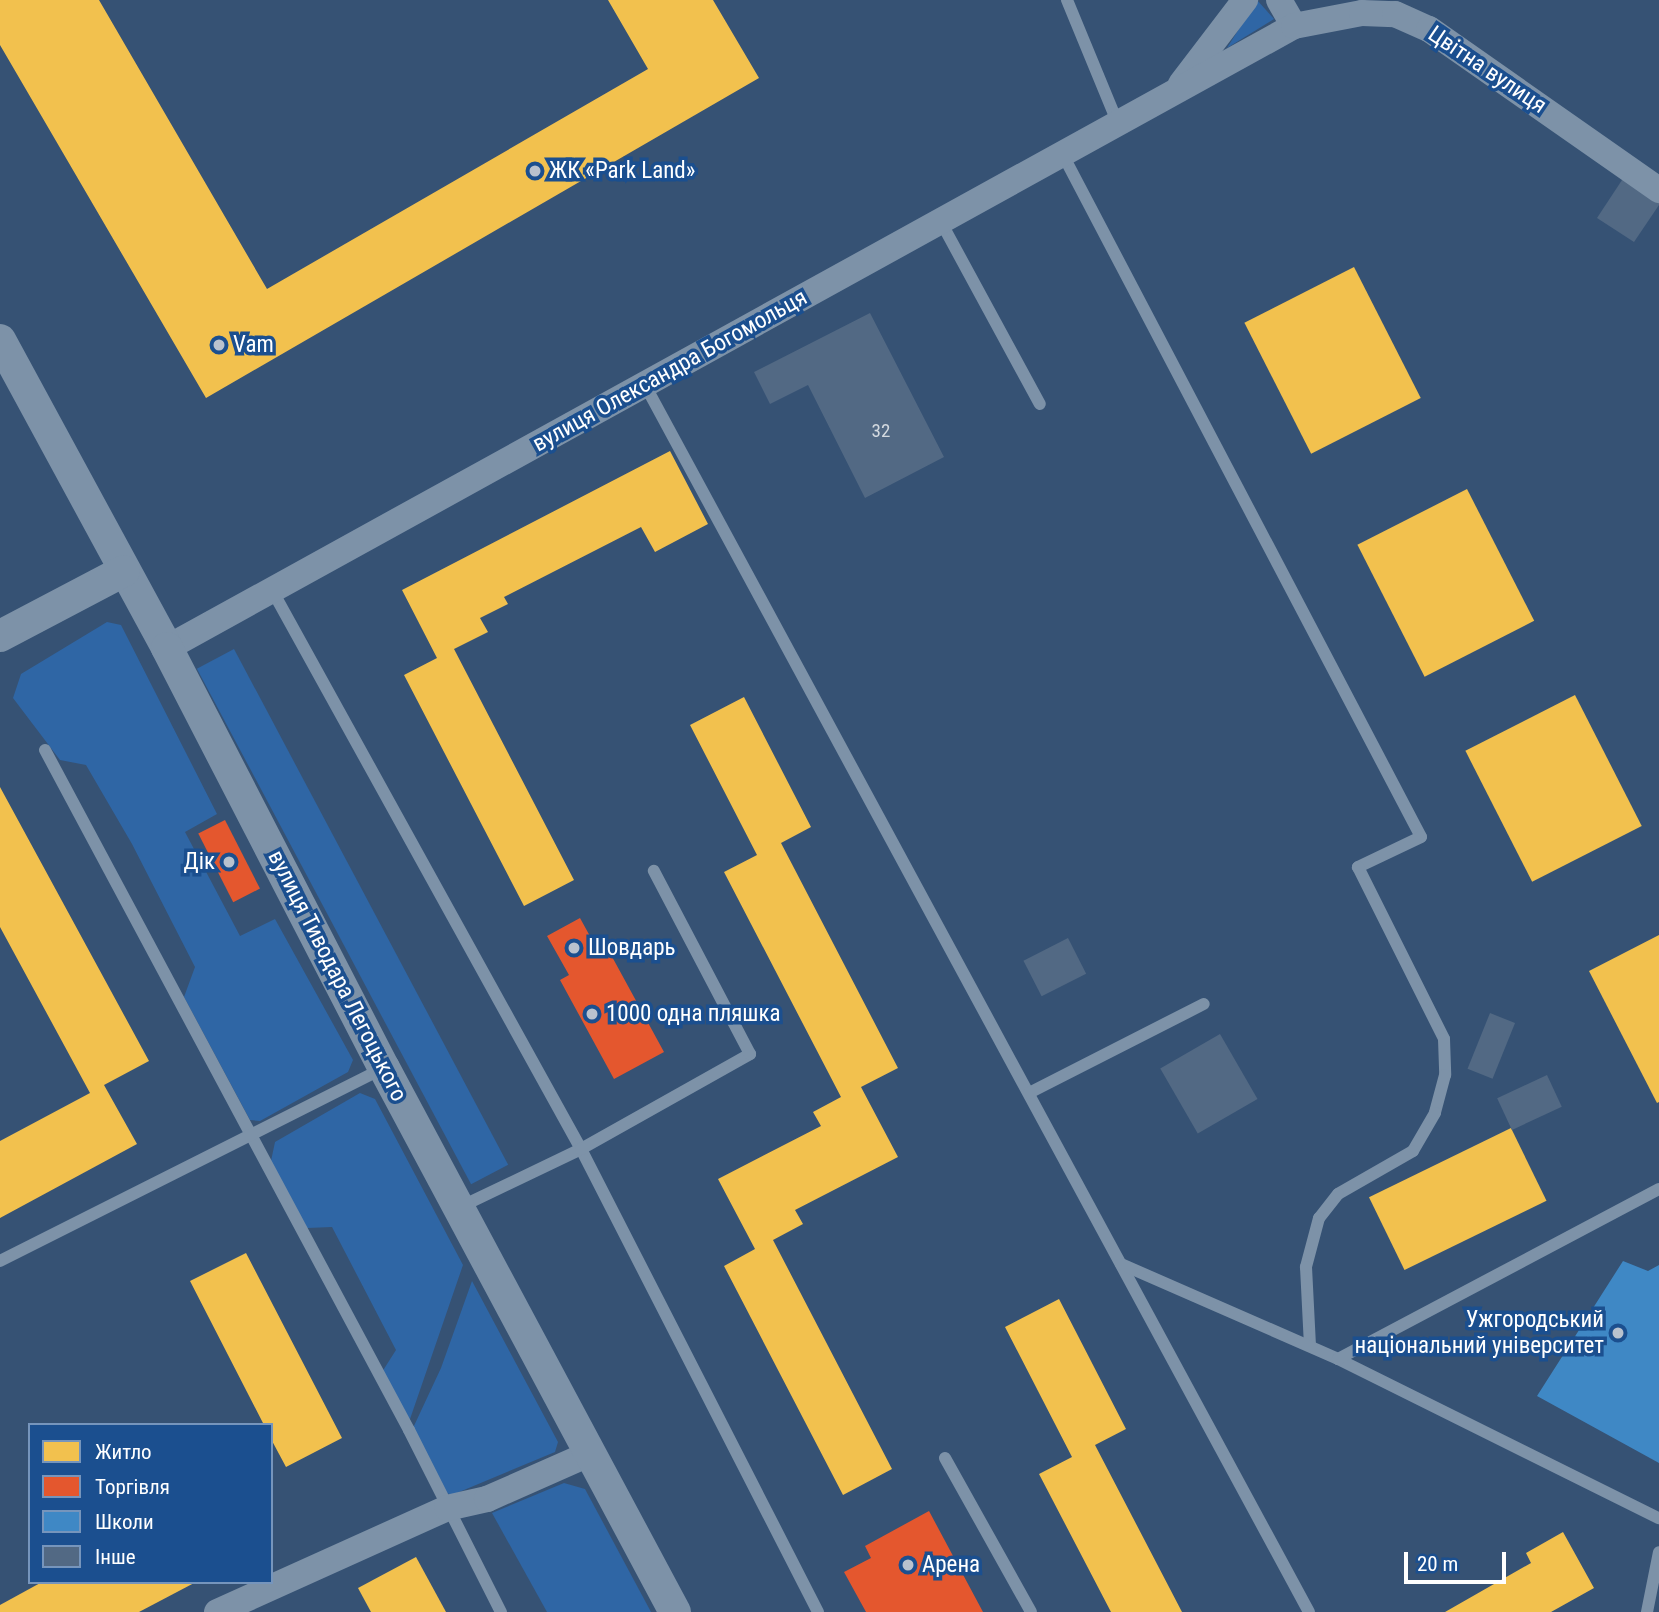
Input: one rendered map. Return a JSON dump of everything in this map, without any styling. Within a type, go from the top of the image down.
[{"type":"street","points":[[1174,94],[1245,0]]},
{"type":"street","points":[[1279,0],[1294,26]]},
{"type":"street","name":"Цвітна вулиця","points":[[1174,94],[1294,26],[1362,13],[1395,14],[1429,29],[1659,190]]},
{"type":"street","name":"вулиця Олександра Богомольця","points":[[167,648],[1174,94]]},
{"type":"street","name":"вулиця Тиводара Легоцького","points":[[0,340],[167,648],[384,1068],[675,1612]]},
{"type":"street","points":[[0,636],[124,571]]},
{"type":"street","points":[[218,1612],[447,1508],[487,1499],[589,1454]]},
{"type":"lane","points":[[1067,0],[1118,124]]},
{"type":"lane","points":[[1063,155],[1421,837],[1358,867],[1444,1039],[1445,1075],[1435,1113],[1413,1151],[1338,1194],[1319,1218],[1306,1268],[1310,1346]]},
{"type":"lane","points":[[941,222],[1040,404]]},
{"type":"lane","points":[[645,385],[1309,1612]]},
{"type":"lane","points":[[272,590],[581,1149],[818,1612]]},
{"type":"lane","points":[[45,750],[501,1612]]},
{"type":"lane","points":[[458,1208],[581,1149],[750,1054],[654,871]]},
{"type":"lane","points":[[1029,1093],[1204,1004]]},
{"type":"lane","points":[[0,1261],[384,1068]]},
{"type":"lane","points":[[1338,1359],[1659,1189]]},
{"type":"lane","points":[[1121,1264],[1338,1359],[1659,1518]]},
{"type":"lane","points":[[945,1458],[1031,1612]]},
{"type":"lane","points":[[1647,1612],[1659,1552]]},
{"type":"shaded area","points":[[1257,0],[1274,19],[1227,48]]},
{"type":"shaded area","points":[[107,622],[121,625],[217,814],[185,832],[240,936],[275,919],[353,1060],[348,1072],[260,1121],[250,1120],[184,997],[195,967],[132,844],[86,765],[60,760],[13,698],[21,674]]},
{"type":"shaded area","points":[[234,649],[508,1165],[471,1184],[197,669]]},
{"type":"shaded area","points":[[360,1093],[375,1099],[463,1265],[409,1422],[382,1372],[396,1350],[332,1227],[307,1228],[271,1161],[275,1142]]},
{"type":"shaded area","points":[[472,1281],[558,1442],[555,1452],[452,1495],[444,1492],[413,1428],[441,1368]]},
{"type":"shaded area","points":[[564,1483],[585,1489],[651,1612],[547,1612],[492,1513]]},
{"type":"building: Житло","name":"ЖК «Park Land»","points":[[0,0],[99,0],[267,289],[648,69],[608,0],[713,0],[759,78],[206,398],[0,45]]},
{"type":"building: Житло","points":[[1354,267],[1421,398],[1311,454],[1244,323]]},
{"type":"building: Житло","points":[[670,451],[708,524],[655,552],[641,527],[504,597],[508,604],[480,618],[488,632],[454,649],[574,880],[524,906],[404,675],[437,658],[402,590]]},
{"type":"building: Житло","points":[[1467,489],[1534,621],[1425,677],[1357,545]]},
{"type":"building: Житло","points":[[1575,695],[1642,826],[1532,882],[1465,751]]},
{"type":"building: Житло","points":[[744,697],[811,827],[781,843],[898,1068],[861,1087],[898,1157],[795,1210],[803,1224],[773,1240],[892,1469],[843,1495],[724,1266],[755,1249],[718,1179],[821,1126],[813,1112],[841,1097],[724,872],[757,855],[690,725]]},
{"type":"building: Житло","points":[[0,787],[149,1061],[104,1085],[137,1144],[0,1218],[0,1141],[90,1093],[0,927]]},
{"type":"building: Житло","points":[[1659,935],[1659,1102],[1657,1103],[1589,971]]},
{"type":"building: Житло","points":[[1511,1128],[1547,1201],[1404,1270],[1369,1197]]},
{"type":"building: Житло","points":[[246,1253],[342,1438],[286,1467],[273,1443],[273,1423],[263,1423],[190,1281]]},
{"type":"building: Житло","points":[[1059,1299],[1126,1429],[1095,1445],[1182,1612],[1111,1612],[1039,1474],[1072,1457],[1005,1327]]},
{"type":"building: Житло","points":[[1563,1532],[1594,1588],[1551,1612],[1445,1612],[1531,1563],[1526,1553]]},
{"type":"building: Житло","points":[[416,1557],[446,1612],[371,1612],[358,1588]]},
{"type":"building: Житло","points":[[38,1584],[192,1584],[139,1612],[0,1612],[0,1605]]},
{"type":"building: Торгівля","name":"Дік","points":[[225,820],[260,889],[233,902],[198,834]]},
{"type":"building: Торгівля","points":[[580,918],[602,958],[610,953],[664,1052],[614,1079],[560,980],[569,975],[547,936]]},
{"type":"building: Торгівля","name":"Арена","points":[[929,1511],[983,1612],[866,1612],[844,1572],[871,1558],[865,1546]]},
{"type":"building: Школи","name":"Ужгородський національний університет","points":[[1623,1261],[1648,1271],[1659,1265],[1659,1463],[1537,1396]]},
{"type":"building: Інше","points":[[1624,177],[1659,200],[1659,205],[1634,242],[1597,218]]},
{"type":"building: Інше","points":[[870,313],[944,457],[865,498],[808,385],[770,404],[754,372]]},
{"type":"building: Інше","points":[[1068,938],[1086,974],[1042,996],[1023,961]]},
{"type":"building: Інше","points":[[1490,1013],[1515,1023],[1493,1079],[1468,1069]]},
{"type":"building: Інше","points":[[1220,1034],[1258,1099],[1198,1133],[1160,1068]]},
{"type":"building: Інше","points":[[1547,1075],[1562,1107],[1512,1130],[1497,1098]]},
{"type":"place","name":"ЖК «Park Land»","points":[[535,171]]},
{"type":"place","name":"Vam","points":[[219,345]]},
{"type":"place","name":"Дік","points":[[229,862]]},
{"type":"place","name":"Шовдарь","points":[[574,948]]},
{"type":"place","name":"1000 одна пляшка","points":[[592,1014]]},
{"type":"place","name":"Ужгородський національний університет","points":[[1618,1333]]},
{"type":"place","name":"Арена","points":[[908,1565]]}]
